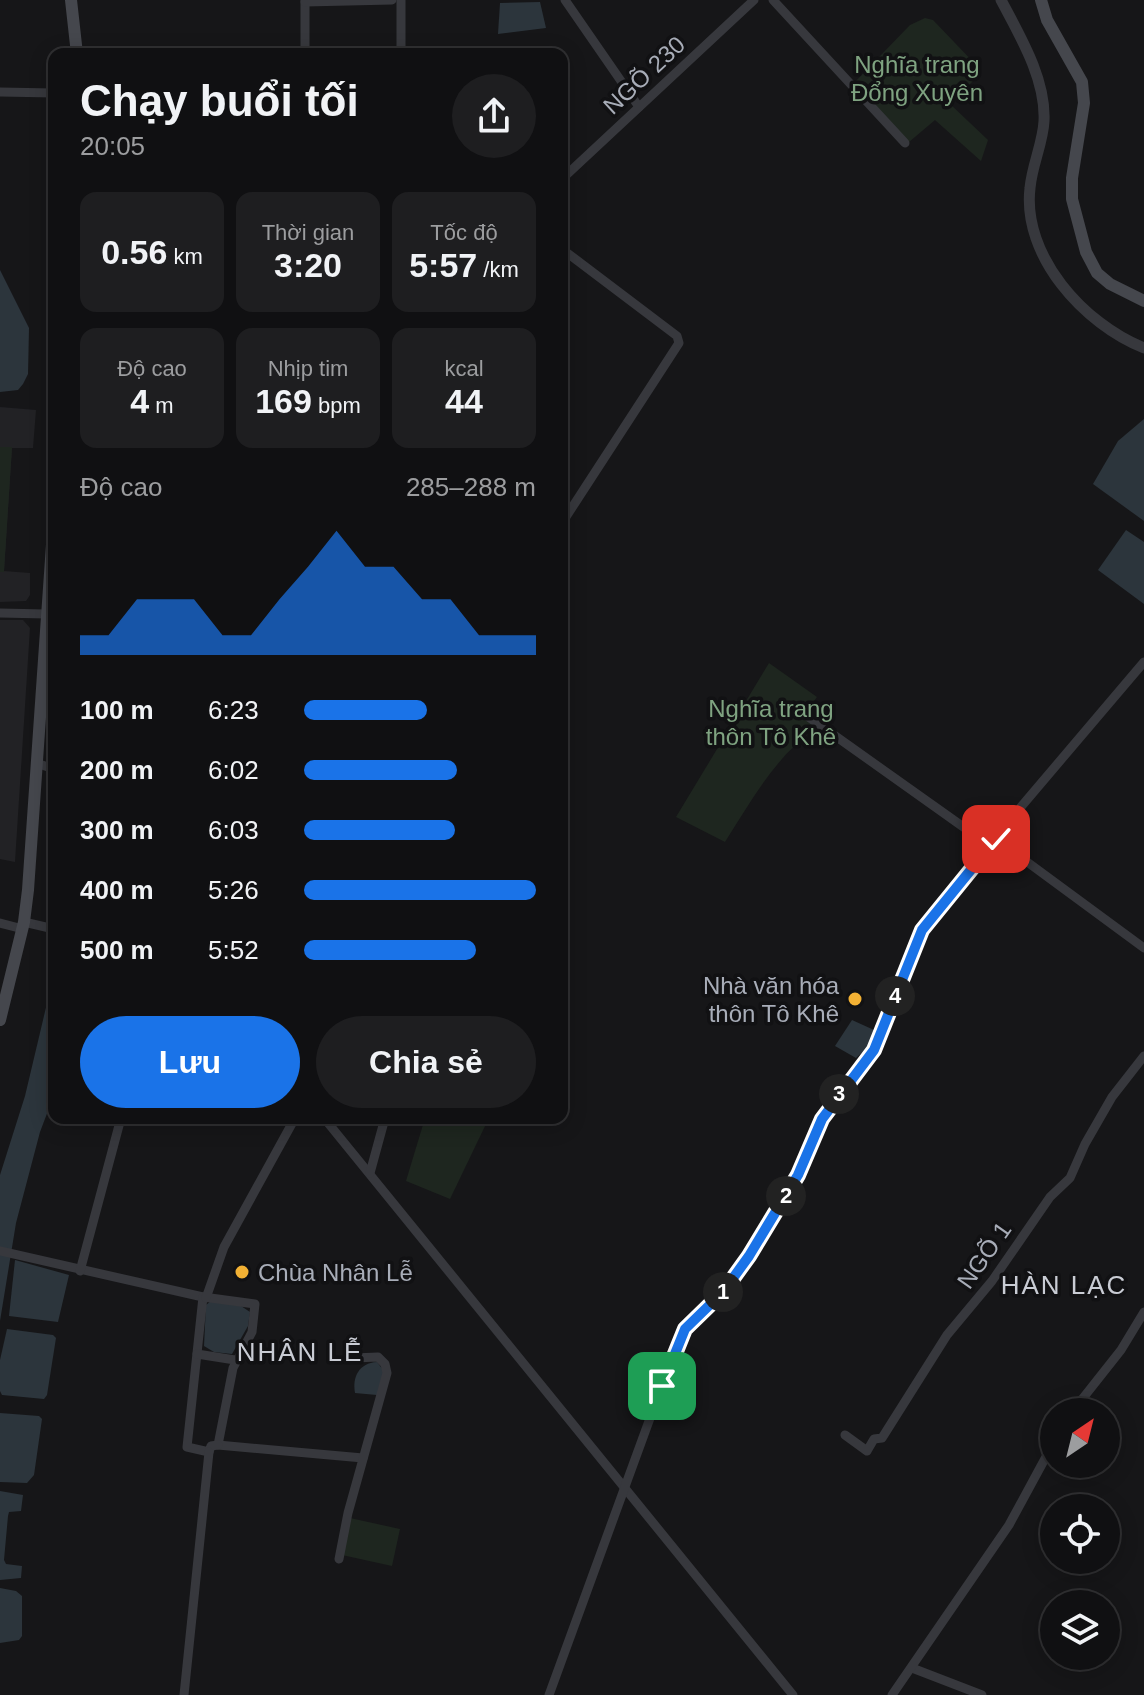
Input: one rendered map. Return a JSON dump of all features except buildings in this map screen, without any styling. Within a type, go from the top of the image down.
[{"type":"main road","points":[[71,0],[76,48]]},
{"type":"main road","points":[[1041,2],[1047,20],[1082,82],[1084,103],[1072,188],[1086,252],[1097,273],[1119,289],[1144,301]]},
{"type":"main road","points":[[0,1020],[4,991],[24,925],[48,620]]},
{"type":"street","points":[[305,48],[305,1],[392,0]]},
{"type":"street","points":[[401,0],[401,48]]},
{"type":"street","points":[[565,0],[639,107]]},
{"type":"street","name":"NGÕ 230","points":[[568,173],[754,0]]},
{"type":"street","points":[[773,0],[905,143]]},
{"type":"street","points":[[1001,0],[1040,85],[1044,121],[1030,202],[1030,217],[1038,247],[1059,283],[1088,311],[1125,341],[1144,348]]},
{"type":"street","points":[[0,92],[48,93]]},
{"type":"street","points":[[568,253],[612,285],[679,341],[568,514]]},
{"type":"street","points":[[0,613],[48,608]]},
{"type":"street","points":[[549,1695],[680,1336],[726,1289],[762,1236],[798,1175],[822,1119],[877,1045],[918,937],[986,848],[1144,662]]},
{"type":"street","points":[[803,713],[969,831],[986,848]]},
{"type":"street","points":[[36,763],[48,767]]},
{"type":"street","points":[[996,839],[1142,946]]},
{"type":"street","points":[[0,923],[48,928]]},
{"type":"street","name":"NGÕ 1","points":[[845,1435],[867,1451],[874,1439],[882,1438],[947,1335],[992,1281],[1050,1197],[1070,1178],[1112,1097],[1144,1056]]},
{"type":"street","points":[[80,1271],[119,1124]]},
{"type":"street","points":[[209,1452],[187,1447],[204,1298],[224,1247],[292,1124]]},
{"type":"street","points":[[329,1124],[793,1695]]},
{"type":"street","points":[[370,1173],[383,1124]]},
{"type":"street","points":[[0,1251],[204,1298],[255,1304],[252,1332],[235,1360],[218,1445]]},
{"type":"street","points":[[1083,1398],[1121,1350],[1144,1312]]},
{"type":"street","points":[[197,1354],[235,1360]]},
{"type":"street","points":[[339,1559],[387,1369],[378,1357],[354,1358]]},
{"type":"street","points":[[184,1695],[212,1444],[363,1458]]},
{"type":"street","points":[[892,1695],[1009,1525],[1040,1468]]},
{"type":"street","points":[[912,1668],[982,1695]]},
{"type":"shaded area","points":[[540,2],[546,28],[498,34],[500,3]]},
{"type":"shaded area","points":[[0,270],[29,328],[28,374],[18,390],[0,392]]},
{"type":"shaded area","points":[[0,407],[36,410],[33,448],[12,448],[4,571],[30,573],[30,595],[26,601],[0,602]]},
{"type":"shaded area","points":[[1144,419],[1144,521],[1093,484],[1118,441]]},
{"type":"shaded area","points":[[1126,530],[1144,542],[1144,604],[1098,570]]},
{"type":"shaded area","points":[[0,620],[23,620],[30,628],[15,862],[0,859]]},
{"type":"shaded area","points":[[48,999],[48,1111],[16,1223],[0,1321],[0,1175],[25,1096]]},
{"type":"shaded area","points":[[852,1020],[874,1030],[871,1044],[856,1058],[835,1046]]},
{"type":"shaded area","points":[[15,1260],[69,1275],[58,1322],[9,1316]]},
{"type":"shaded area","points":[[211,1301],[241,1306],[250,1312],[248,1326],[232,1354],[214,1352],[204,1346],[206,1305]]},
{"type":"shaded area","points":[[7,1329],[53,1335],[56,1338],[44,1399],[2,1395],[0,1360]]},
{"type":"shaded area","points":[[377,1362],[384,1371],[377,1395],[355,1393],[358,1372],[366,1365]]},
{"type":"shaded area","points":[[0,1413],[39,1416],[42,1419],[34,1475],[27,1483],[0,1482]]},
{"type":"shaded area","points":[[0,1491],[23,1495],[21,1511],[9,1512],[4,1560],[6,1564],[22,1566],[21,1578],[0,1580]]},
{"type":"shaded area","points":[[0,1588],[16,1591],[22,1596],[22,1636],[19,1640],[0,1643]]},
{"type":"green space","name":"Nghĩa trang Đổng Xuyên","points":[[925,18],[933,20],[977,66],[974,80],[950,104],[988,140],[981,161],[935,120],[909,142],[854,83],[910,25]]},
{"type":"green space","points":[[0,447],[12,447],[4,572],[0,572]]},
{"type":"green space","name":"Nghĩa trang thôn Tô Khê","points":[[769,663],[817,697],[804,715],[816,723],[774,769],[725,842],[676,817]]},
{"type":"green space","points":[[423,1124],[486,1124],[450,1199],[406,1181]]},
{"type":"green space","points":[[350,1518],[400,1529],[392,1566],[342,1555]]},
{"type":"place","name":"Nhà văn hóa thôn Tô Khê","points":[[855,999]]},
{"type":"place","name":"Chùa Nhân Lễ","points":[[242,1272]]},
{"type":"district","name":"HÀN LẠC","points":[[1064,1285]]},
{"type":"district","name":"NHÂN LỄ","points":[[300,1352]]},
{"type":"route","points":[[662,1386],[685,1329],[723,1292],[749,1256],[798,1175],[822,1119],[874,1050],[911,951],[922,930],[996,839]]}]
